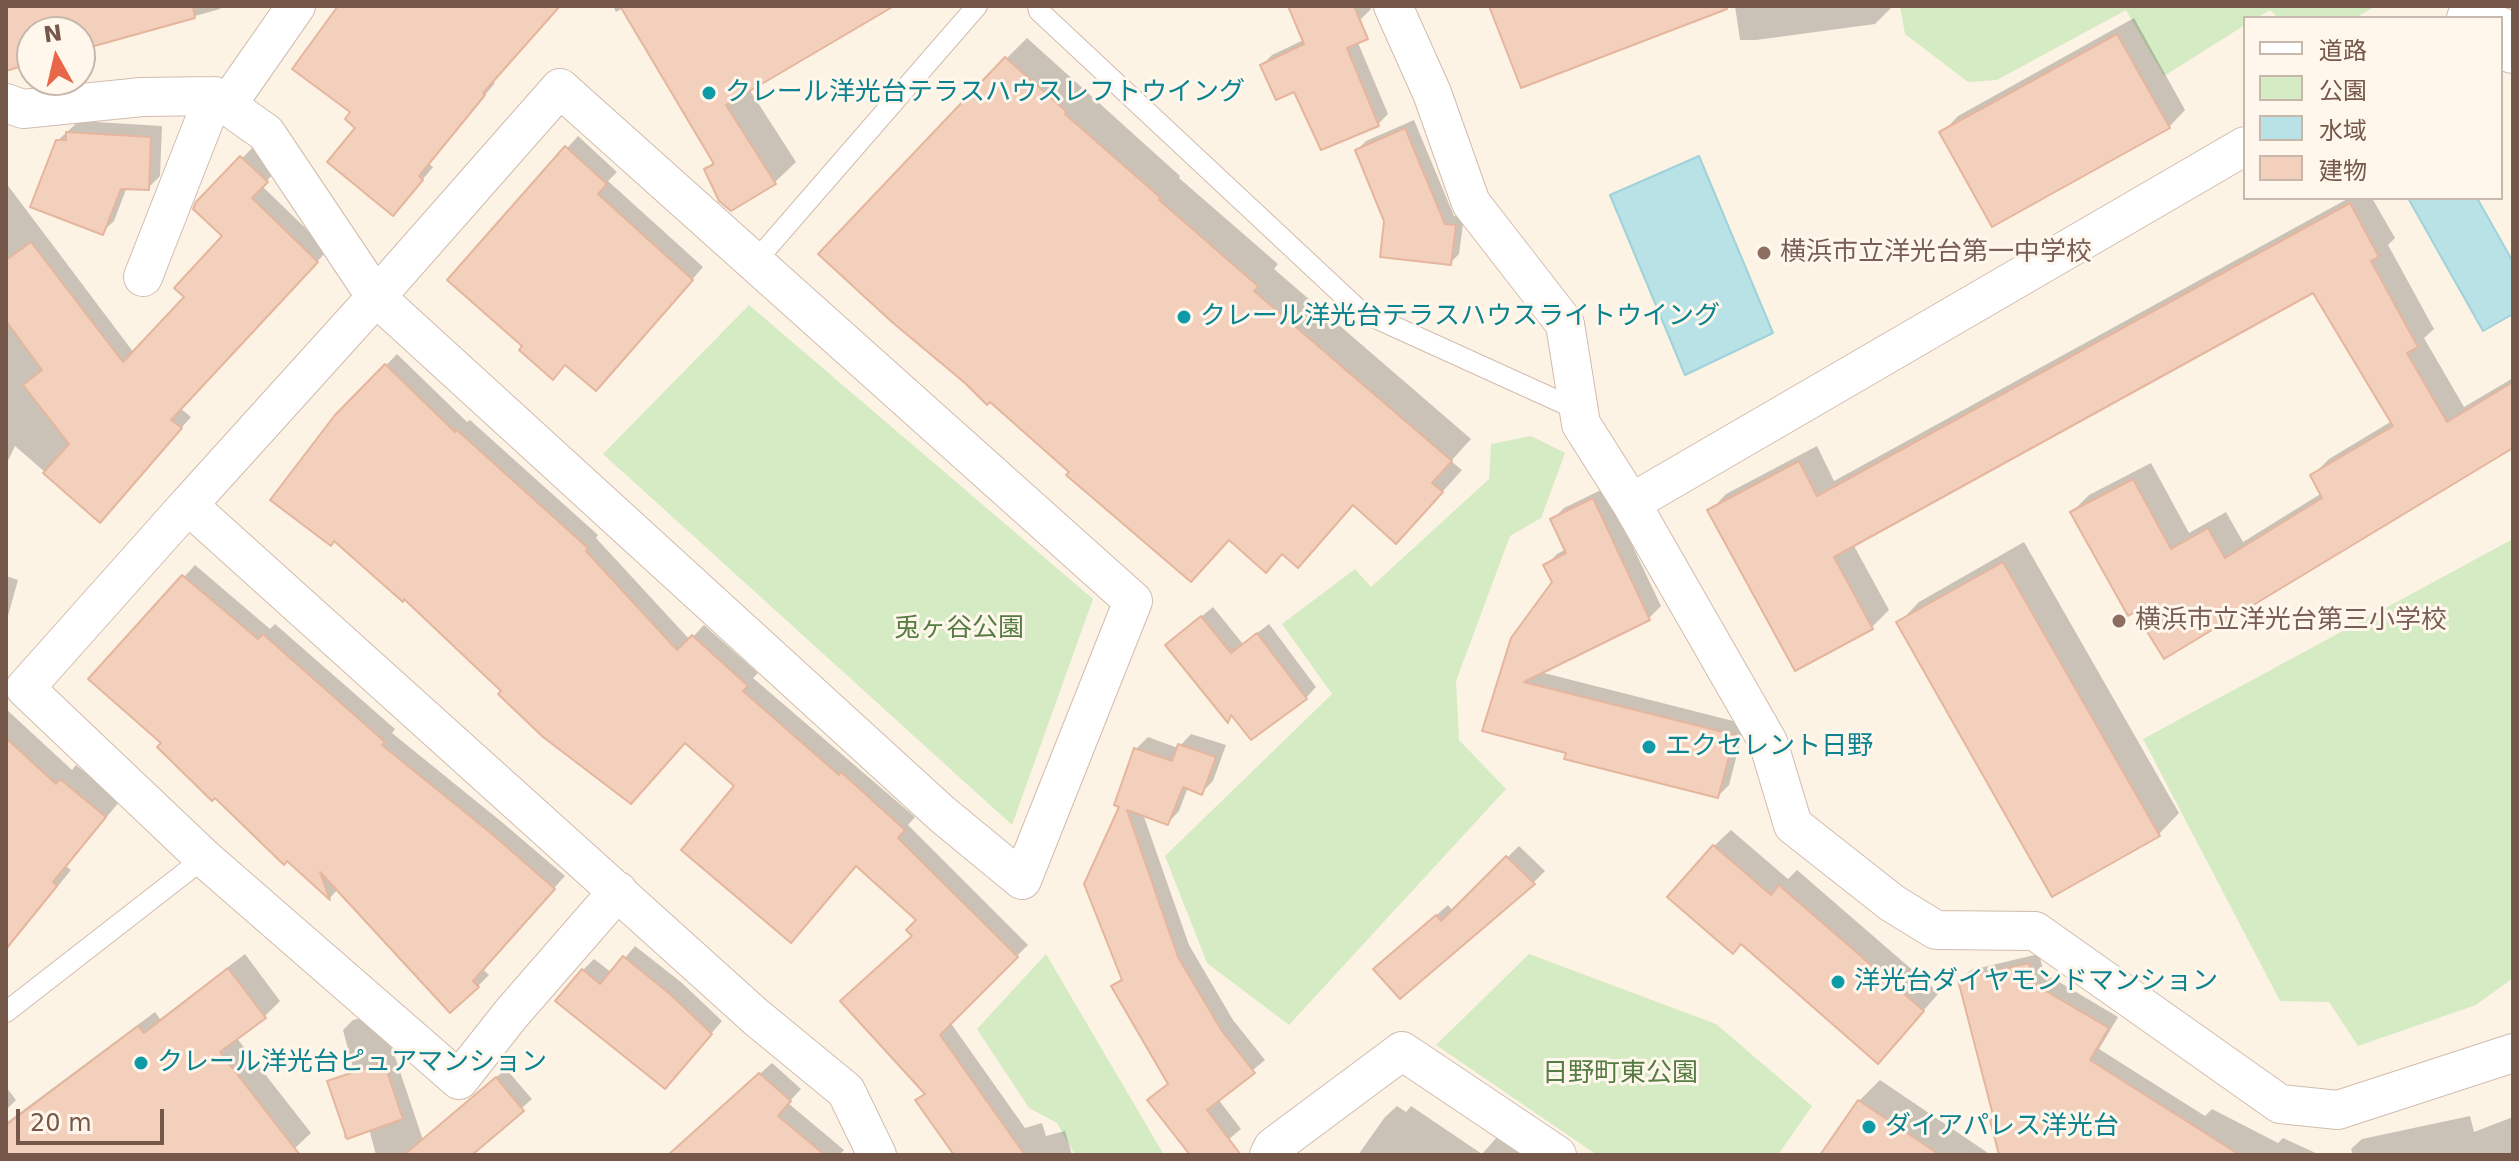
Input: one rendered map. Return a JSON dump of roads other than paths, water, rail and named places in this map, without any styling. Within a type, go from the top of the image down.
[{"type":"street","points":[[143,277],[221,101],[296,6]]},
{"type":"street","points":[[1393,6],[1432,93],[1471,203],[1565,324],[1581,424],[1631,503],[1768,742],[1793,825],[1892,903],[1936,930],[2035,931],[2280,1104],[2338,1110],[2513,1053]]},
{"type":"street","points":[[2470,16],[2487,6]]},
{"type":"street","points":[[2503,34],[2513,51]]},
{"type":"street","points":[[6,103],[23,109],[142,97],[221,101],[266,133],[376,297],[942,814],[1022,880],[1133,601],[560,88],[376,297],[188,505],[16,684],[204,858],[459,1080],[511,1014],[618,891]]},
{"type":"street","points":[[1631,503],[2243,147]]},
{"type":"street","points":[[188,505],[756,1017],[846,1091],[877,1155]]},
{"type":"street","points":[[1269,1155],[1273,1147],[1402,1051],[1557,1155]]},
{"type":"lane","points":[[754,263],[977,6]]},
{"type":"lane","points":[[1038,6],[1039,11],[1360,311],[1578,410]]},
{"type":"lane","points":[[6,1012],[204,858]]},
{"type":"water","points":[[1699,156],[1773,333],[1685,375],[1610,195]]},
{"type":"water","points":[[2409,200],[2478,200],[2513,262],[2513,314],[2483,331]]},
{"type":"place","name":"クレール洋光台テラスハウスレフトウイング","points":[[709,93]]},
{"type":"place","name":"横浜市立洋光台第一中学校","points":[[1764,253]]},
{"type":"place","name":"クレール洋光台テラスハウスライトウイング","points":[[1184,317]]},
{"type":"place","name":"横浜市立洋光台第三小学校","points":[[2119,621]]},
{"type":"place","name":"エクセレント日野","points":[[1649,747]]},
{"type":"place","name":"洋光台ダイヤモンドマンション","points":[[1838,982]]},
{"type":"place","name":"クレール洋光台ピュアマンション","points":[[141,1063]]},
{"type":"place","name":"ダイアパレス洋光台","points":[[1869,1127]]},
{"type":"park label","name":"兎ヶ谷公園","points":[[959,629]]},
{"type":"park label","name":"日野町東公園","points":[[1620,1074]]}]
